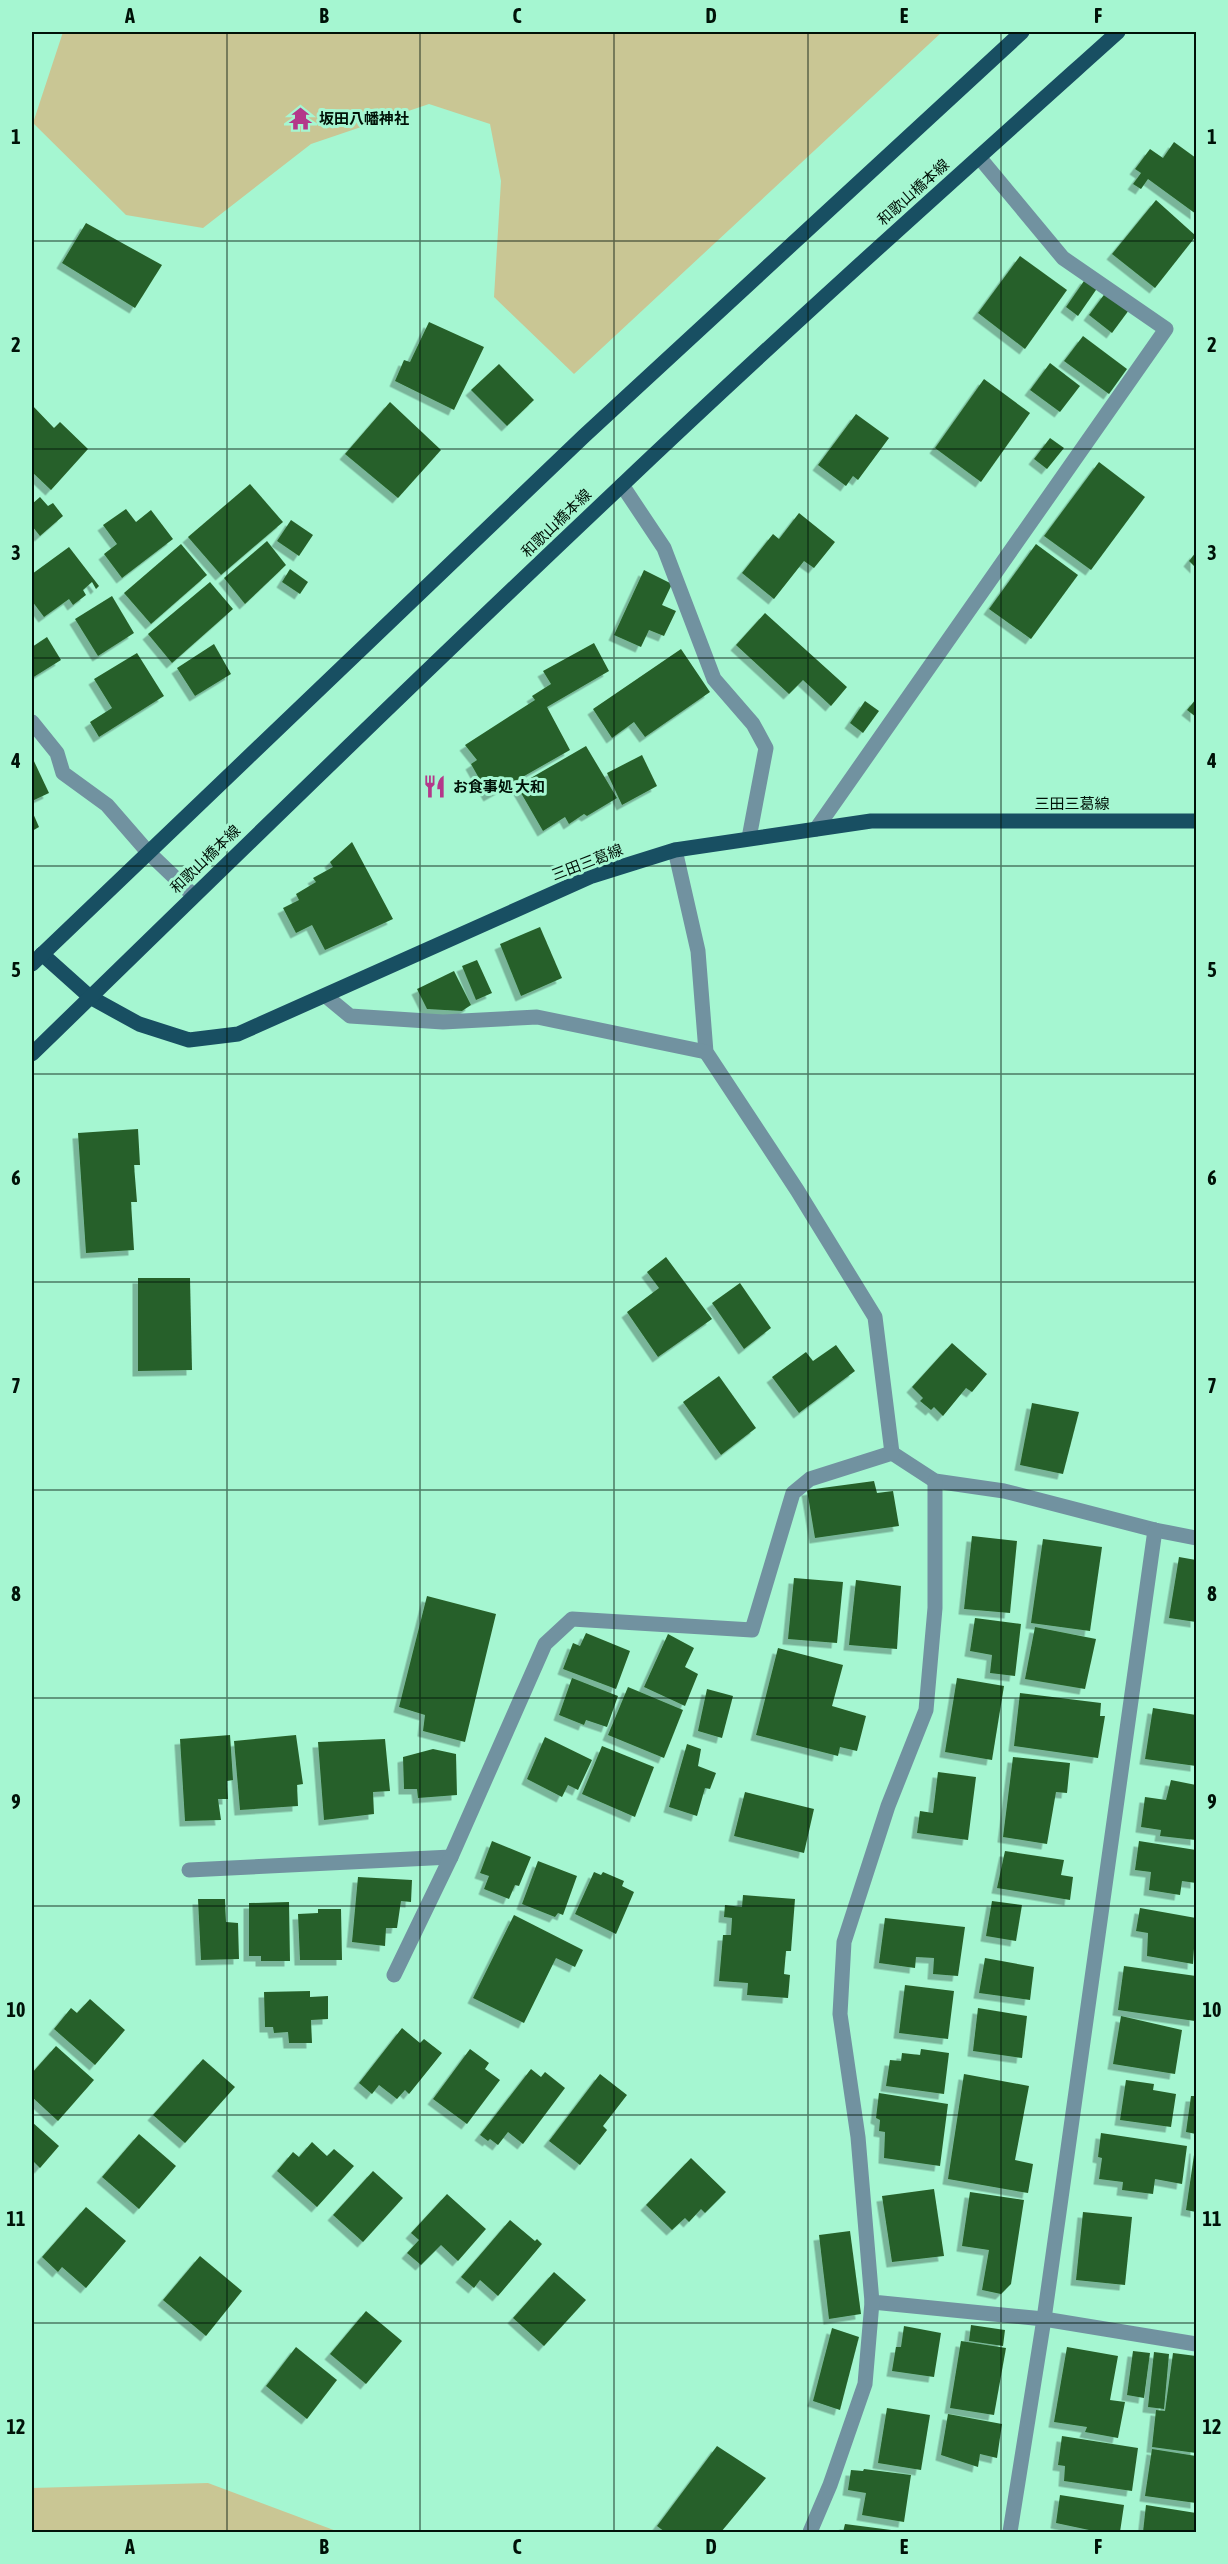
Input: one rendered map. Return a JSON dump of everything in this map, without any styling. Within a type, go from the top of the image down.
[{"type":"main road","points":[[37,959],[147,851],[575,444],[1022,32]]},
{"type":"main road","name":"和歌山橋本線","points":[[32,1054],[193,895],[622,485],[1118,32]]},
{"type":"main road","name":"三田三葛線","points":[[37,959],[90,997],[139,1024],[189,1040],[238,1034],[327,997],[592,876],[675,850],[871,821],[1197,821]]},
{"type":"street","points":[[816,829],[1166,329],[1063,258],[980,157]]},
{"type":"street","points":[[622,485],[664,548],[714,679],[753,724],[766,748],[749,838]]},
{"type":"street","points":[[32,722],[57,753],[63,773],[107,805],[147,851],[193,895]]},
{"type":"street","points":[[675,850],[698,951],[706,1052],[797,1190],[875,1317],[892,1453],[935,1481],[1004,1491],[1155,1530],[1197,1538]]},
{"type":"street","points":[[327,997],[350,1016],[443,1022],[537,1017],[706,1052]]},
{"type":"street","points":[[394,1975],[451,1857],[545,1644],[572,1619],[752,1630],[793,1493],[810,1479],[892,1453]]},
{"type":"street","points":[[810,2532],[830,2485],[865,2384],[872,2302],[858,2137],[840,2014],[844,1942],[888,1806],[926,1710],[934,1608],[935,1481]]},
{"type":"street","points":[[1010,2532],[1044,2319],[1155,1530]]},
{"type":"street","points":[[189,1870],[451,1857]]},
{"type":"street","points":[[872,2302],[1044,2319],[1197,2344]]},
{"type":"shaded area","points":[[63,32],[942,32],[574,374],[494,297],[501,181],[490,124],[429,104],[311,144],[203,228],[126,215],[33,123]]},
{"type":"shaded area","points":[[208,2483],[339,2532],[32,2532],[32,2488]]},
{"type":"building","points":[[1174,142],[1196,158],[1196,214],[1148,179],[1141,189],[1133,184],[1141,173],[1135,169],[1150,149],[1163,158]]},
{"type":"building","points":[[1156,200],[1196,236],[1155,288],[1112,254]]},
{"type":"building","points":[[86,223],[162,265],[135,308],[62,263]]},
{"type":"building","points":[[1020,256],[1067,290],[1025,349],[978,313]]},
{"type":"building","points":[[1086,278],[1098,287],[1078,316],[1066,307]]},
{"type":"building","points":[[1106,292],[1129,310],[1112,333],[1089,315]]},
{"type":"building","points":[[429,322],[484,347],[454,410],[395,381],[404,360],[410,362]]},
{"type":"building","points":[[1083,336],[1127,369],[1109,394],[1064,361]]},
{"type":"building","points":[[1050,363],[1080,386],[1060,412],[1030,390]]},
{"type":"building","points":[[499,364],[534,400],[507,426],[471,390]]},
{"type":"building","points":[[984,379],[1030,413],[981,482],[935,448]]},
{"type":"building","points":[[390,402],[441,450],[398,498],[345,454]]},
{"type":"building","points":[[32,405],[54,428],[60,422],[88,449],[51,490],[32,472]]},
{"type":"building","points":[[856,414],[889,438],[858,480],[853,476],[846,486],[818,465]]},
{"type":"building","points":[[1050,438],[1064,448],[1047,469],[1034,459]]},
{"type":"building","points":[[1099,462],[1145,497],[1091,570],[1044,536]]},
{"type":"building","points":[[250,484],[283,522],[221,575],[188,537]]},
{"type":"building","points":[[40,497],[48,506],[53,503],[63,516],[40,536],[32,526],[32,504]]},
{"type":"building","points":[[126,509],[136,522],[151,510],[173,539],[122,578],[104,554],[117,544],[103,525]]},
{"type":"building","points":[[799,513],[835,542],[814,568],[804,561],[774,599],[742,573],[773,534],[779,539]]},
{"type":"building","points":[[291,520],[313,535],[299,556],[277,541]]},
{"type":"building","points":[[267,541],[286,565],[245,604],[224,578]]},
{"type":"building","points":[[181,544],[207,575],[151,624],[124,593]]},
{"type":"building","points":[[1036,544],[1078,575],[1031,639],[989,609]]},
{"type":"building","points":[[69,547],[99,586],[96,589],[92,582],[83,590],[86,595],[73,605],[69,599],[44,617],[32,601],[32,574]]},
{"type":"building","points":[[1196,552],[1196,568],[1189,561]]},
{"type":"building","points":[[290,569],[308,582],[300,594],[282,582]]},
{"type":"building","points":[[644,570],[672,584],[662,605],[676,611],[664,636],[649,630],[641,647],[614,635]]},
{"type":"building","points":[[210,582],[233,609],[172,663],[148,634]]},
{"type":"building","points":[[112,596],[134,633],[98,656],[75,619]]},
{"type":"building","points":[[765,613],[847,687],[831,706],[803,680],[789,694],[736,645]]},
{"type":"building","points":[[47,637],[61,660],[32,678],[32,647]]},
{"type":"building","points":[[594,643],[609,671],[547,707],[570,750],[489,796],[471,764],[477,760],[465,745],[535,700],[532,696],[551,684],[543,671]]},
{"type":"building","points":[[214,644],[231,674],[195,696],[177,668]]},
{"type":"building","points":[[681,649],[710,692],[645,737],[634,722],[612,738],[593,709]]},
{"type":"building","points":[[137,653],[164,696],[99,737],[90,722],[112,708],[94,679]]},
{"type":"building","points":[[1196,699],[1196,717],[1187,710]]},
{"type":"building","points":[[865,701],[879,711],[863,733],[850,723]]},
{"type":"building","points":[[586,746],[617,798],[587,816],[584,814],[569,824],[565,817],[543,831],[517,786]]},
{"type":"building","points":[[642,755],[657,786],[622,805],[607,773]]},
{"type":"building","points":[[32,757],[49,793],[32,801]]},
{"type":"building","points":[[32,811],[39,827],[32,831]]},
{"type":"building","points":[[352,842],[393,919],[325,950],[312,925],[296,933],[283,908],[299,900],[296,894],[316,882],[313,878],[333,867],[330,862]]},
{"type":"building","points":[[540,927],[562,978],[521,996],[500,944]]},
{"type":"building","points":[[477,960],[492,993],[476,1000],[462,966]]},
{"type":"building","points":[[454,971],[471,1005],[462,1011],[427,1009],[417,989]]},
{"type":"building","points":[[138,1129],[140,1165],[134,1165],[137,1202],[131,1202],[134,1250],[86,1253],[78,1133]]},
{"type":"building","points":[[666,1257],[712,1319],[658,1357],[627,1312],[659,1288],[647,1272]]},
{"type":"building","points":[[138,1278],[190,1278],[192,1370],[138,1371]]},
{"type":"building","points":[[740,1283],[771,1328],[744,1349],[712,1303]]},
{"type":"building","points":[[952,1343],[987,1374],[972,1392],[966,1388],[943,1416],[934,1407],[931,1410],[920,1401],[923,1398],[912,1387]]},
{"type":"building","points":[[836,1345],[855,1371],[799,1413],[772,1377],[806,1352],[813,1361]]},
{"type":"building","points":[[719,1376],[756,1428],[721,1455],[683,1402]]},
{"type":"building","points":[[1032,1403],[1079,1412],[1063,1474],[1020,1465]]},
{"type":"building","points":[[874,1481],[877,1493],[893,1491],[899,1526],[815,1538],[807,1490]]},
{"type":"building","points":[[972,1536],[1017,1541],[1010,1613],[964,1609]]},
{"type":"building","points":[[1043,1539],[1102,1547],[1090,1631],[1031,1623]]},
{"type":"building","points":[[1179,1557],[1196,1560],[1196,1622],[1169,1618]]},
{"type":"building","points":[[794,1578],[843,1582],[837,1643],[788,1639]]},
{"type":"building","points":[[856,1580],[901,1586],[897,1649],[849,1645]]},
{"type":"building","points":[[427,1596],[496,1614],[465,1742],[423,1731],[425,1715],[399,1707]]},
{"type":"building","points":[[975,1618],[1021,1624],[1015,1676],[990,1673],[992,1655],[970,1651]]},
{"type":"building","points":[[1035,1627],[1096,1639],[1085,1689],[1025,1679]]},
{"type":"building","points":[[586,1633],[630,1651],[616,1689],[563,1669],[573,1643],[580,1646]]},
{"type":"building","points":[[668,1634],[694,1648],[685,1667],[698,1674],[685,1706],[644,1687]]},
{"type":"building","points":[[778,1648],[843,1665],[832,1706],[866,1716],[857,1751],[840,1747],[838,1756],[756,1735]]},
{"type":"building","points":[[572,1678],[618,1696],[607,1727],[586,1720],[584,1725],[559,1715]]},
{"type":"building","points":[[957,1678],[1004,1686],[992,1760],[945,1752]]},
{"type":"building","points":[[628,1687],[683,1710],[664,1758],[608,1735]]},
{"type":"building","points":[[707,1689],[733,1696],[722,1738],[698,1731]]},
{"type":"building","points":[[1020,1693],[1101,1703],[1100,1716],[1105,1716],[1098,1758],[1014,1746]]},
{"type":"building","points":[[1153,1708],[1196,1715],[1196,1766],[1145,1759]]},
{"type":"building","points":[[230,1735],[233,1780],[227,1781],[228,1799],[218,1799],[221,1820],[185,1821],[180,1739]]},
{"type":"building","points":[[296,1735],[303,1784],[297,1785],[298,1806],[240,1810],[234,1741]]},
{"type":"building","points":[[545,1737],[592,1760],[578,1790],[568,1785],[562,1797],[527,1779]]},
{"type":"building","points":[[385,1739],[390,1791],[373,1792],[374,1814],[324,1820],[318,1742]]},
{"type":"building","points":[[687,1744],[701,1749],[698,1766],[716,1773],[710,1789],[705,1788],[697,1816],[669,1807]]},
{"type":"building","points":[[602,1746],[654,1767],[635,1817],[582,1794]]},
{"type":"building","points":[[433,1749],[456,1754],[457,1795],[418,1798],[417,1789],[404,1789],[403,1757]]},
{"type":"building","points":[[1013,1757],[1070,1763],[1067,1793],[1056,1792],[1047,1844],[1003,1837]]},
{"type":"building","points":[[938,1772],[976,1777],[968,1840],[917,1833],[920,1811],[933,1813]]},
{"type":"building","points":[[1171,1780],[1196,1785],[1196,1840],[1160,1836],[1161,1830],[1141,1827],[1145,1797],[1166,1800]]},
{"type":"building","points":[[745,1792],[814,1809],[804,1853],[734,1836]]},
{"type":"building","points":[[492,1841],[531,1857],[519,1886],[515,1885],[509,1899],[484,1889],[489,1876],[480,1873]]},
{"type":"building","points":[[1139,1841],[1196,1850],[1196,1883],[1182,1881],[1180,1895],[1149,1890],[1151,1872],[1135,1870]]},
{"type":"building","points":[[1005,1851],[1064,1860],[1061,1875],[1073,1877],[1070,1900],[997,1888]]},
{"type":"building","points":[[538,1861],[577,1876],[563,1915],[558,1913],[555,1917],[522,1904]]},
{"type":"building","points":[[594,1872],[601,1875],[603,1872],[624,1881],[622,1886],[634,1892],[616,1934],[575,1914]]},
{"type":"building","points":[[358,1877],[412,1880],[411,1902],[401,1901],[397,1928],[386,1928],[385,1946],[352,1942]]},
{"type":"building","points":[[743,1895],[795,1899],[791,1951],[786,1951],[784,1974],[790,1975],[788,1998],[747,1995],[748,1983],[719,1981],[723,1935],[731,1935],[732,1918],[724,1917],[725,1905],[742,1907]]},
{"type":"building","points":[[198,1899],[225,1899],[226,1922],[238,1923],[239,1959],[201,1960]]},
{"type":"building","points":[[992,1901],[1022,1905],[1016,1941],[986,1936]]},
{"type":"building","points":[[289,1902],[290,1961],[261,1961],[261,1956],[249,1956],[249,1903]]},
{"type":"building","points":[[1140,1908],[1196,1918],[1193,1964],[1147,1956],[1148,1933],[1136,1931]]},
{"type":"building","points":[[318,1909],[341,1909],[342,1960],[300,1960],[298,1914],[318,1913]]},
{"type":"building","points":[[514,1915],[583,1950],[575,1967],[556,1958],[524,2023],[473,1998]]},
{"type":"building","points":[[885,1918],[965,1927],[958,1976],[933,1974],[934,1958],[916,1957],[915,1968],[879,1963]]},
{"type":"building","points":[[985,1958],[1034,1967],[1030,2000],[979,1993]]},
{"type":"building","points":[[1124,1966],[1196,1976],[1195,2021],[1118,2010]]},
{"type":"building","points":[[905,1985],[954,1991],[948,2039],[899,2033]]},
{"type":"building","points":[[310,1991],[310,1997],[328,1996],[328,2019],[311,2020],[312,2043],[289,2043],[288,2032],[274,2033],[273,2027],[265,2027],[264,1992]]},
{"type":"building","points":[[90,1999],[125,2030],[95,2065],[54,2029],[71,2008],[77,2013]]},
{"type":"building","points":[[978,2008],[1027,2016],[1022,2058],[973,2051]]},
{"type":"building","points":[[1121,2016],[1182,2030],[1175,2074],[1113,2064]]},
{"type":"building","points":[[402,2028],[420,2043],[424,2039],[442,2053],[409,2094],[405,2090],[397,2099],[379,2085],[372,2094],[359,2083]]},
{"type":"building","points":[[56,2046],[94,2080],[58,2121],[32,2097],[32,2073]]},
{"type":"building","points":[[470,2049],[489,2063],[485,2069],[500,2080],[467,2124],[433,2099]]},
{"type":"building","points":[[921,2049],[949,2053],[944,2094],[886,2086],[890,2060],[901,2061],[902,2053],[920,2055]]},
{"type":"building","points":[[203,2059],[235,2087],[185,2143],[153,2115]]},
{"type":"building","points":[[531,2069],[541,2077],[545,2072],[565,2088],[523,2144],[508,2132],[498,2145],[490,2139],[488,2141],[480,2135]]},
{"type":"building","points":[[600,2074],[627,2095],[603,2126],[607,2130],[580,2165],[549,2141]]},
{"type":"building","points":[[964,2074],[1029,2086],[1015,2160],[1033,2164],[1028,2193],[948,2179]]},
{"type":"building","points":[[1126,2080],[1154,2084],[1153,2090],[1176,2094],[1171,2127],[1120,2120]]},
{"type":"building","points":[[879,2093],[948,2104],[940,2166],[884,2158],[885,2132],[879,2131],[880,2120],[876,2118]]},
{"type":"building","points":[[1191,2096],[1196,2096],[1196,2134],[1186,2132]]},
{"type":"building","points":[[32,2122],[59,2146],[40,2168],[32,2160]]},
{"type":"building","points":[[1101,2133],[1187,2146],[1182,2184],[1155,2179],[1153,2194],[1122,2190],[1123,2182],[1099,2179],[1102,2158],[1098,2157]]},
{"type":"building","points":[[139,2134],[176,2166],[139,2209],[102,2177]]},
{"type":"building","points":[[312,2142],[327,2156],[334,2149],[354,2166],[317,2207],[277,2171],[293,2152],[299,2157]]},
{"type":"building","points":[[1196,2148],[1196,2212],[1186,2210]]},
{"type":"building","points":[[691,2158],[726,2192],[705,2213],[701,2209],[689,2222],[685,2218],[672,2230],[646,2205]]},
{"type":"building","points":[[373,2171],[403,2198],[363,2242],[333,2215]]},
{"type":"building","points":[[934,2189],[944,2256],[892,2262],[882,2196]]},
{"type":"building","points":[[970,2192],[1024,2200],[1011,2284],[1001,2294],[982,2290],[989,2250],[962,2246]]},
{"type":"building","points":[[447,2194],[486,2229],[458,2261],[441,2245],[421,2265],[407,2253],[419,2240],[411,2233]]},
{"type":"building","points":[[86,2207],[126,2241],[86,2288],[62,2267],[58,2272],[42,2257]]},
{"type":"building","points":[[1083,2212],[1132,2217],[1125,2285],[1076,2280]]},
{"type":"building","points":[[510,2220],[542,2244],[498,2296],[480,2280],[474,2288],[461,2277]]},
{"type":"building","points":[[850,2231],[861,2314],[829,2319],[819,2235]]},
{"type":"building","points":[[200,2256],[242,2291],[206,2336],[163,2300]]},
{"type":"building","points":[[554,2272],[586,2300],[544,2346],[513,2318]]},
{"type":"building","points":[[366,2311],[402,2341],[366,2384],[330,2354]]},
{"type":"building","points":[[971,2325],[1005,2330],[1003,2346],[969,2341]]},
{"type":"building","points":[[904,2326],[941,2333],[934,2377],[892,2371],[896,2347],[901,2347]]},
{"type":"building","points":[[832,2328],[859,2337],[840,2410],[813,2401]]},
{"type":"building","points":[[961,2341],[1006,2348],[994,2415],[950,2408]]},
{"type":"building","points":[[296,2347],[337,2380],[307,2419],[266,2386]]},
{"type":"building","points":[[1067,2347],[1118,2356],[1110,2400],[1125,2402],[1118,2438],[1085,2432],[1087,2427],[1054,2422]]},
{"type":"building","points":[[1133,2351],[1150,2353],[1144,2398],[1127,2395]]},
{"type":"building","points":[[1154,2352],[1169,2354],[1164,2409],[1148,2407]]},
{"type":"building","points":[[1173,2353],[1196,2356],[1196,2453],[1152,2447],[1156,2410],[1165,2411]]},
{"type":"building","points":[[887,2408],[930,2415],[921,2470],[878,2463]]},
{"type":"building","points":[[948,2414],[1002,2424],[997,2458],[980,2454],[978,2467],[941,2455]]},
{"type":"building","points":[[1062,2436],[1138,2448],[1132,2491],[1064,2481],[1065,2466],[1058,2465]]},
{"type":"building","points":[[717,2446],[766,2478],[721,2532],[665,2532],[657,2526]]},
{"type":"building","points":[[1152,2449],[1196,2456],[1196,2503],[1145,2496]]},
{"type":"building","points":[[864,2469],[911,2475],[904,2522],[862,2515],[866,2493],[848,2490],[851,2470],[863,2471]]},
{"type":"building","points":[[1060,2495],[1124,2505],[1120,2532],[1089,2532],[1089,2530],[1056,2523]]},
{"type":"building","points":[[1146,2505],[1196,2513],[1196,2532],[1143,2532]]},
{"type":"building","points":[[845,2524],[899,2531],[899,2532],[843,2532]]},
{"type":"place","name":"坂田八幡神社","points":[[301,118]]},
{"type":"place","name":"お食事処 大和","points":[[435,786]]}]
